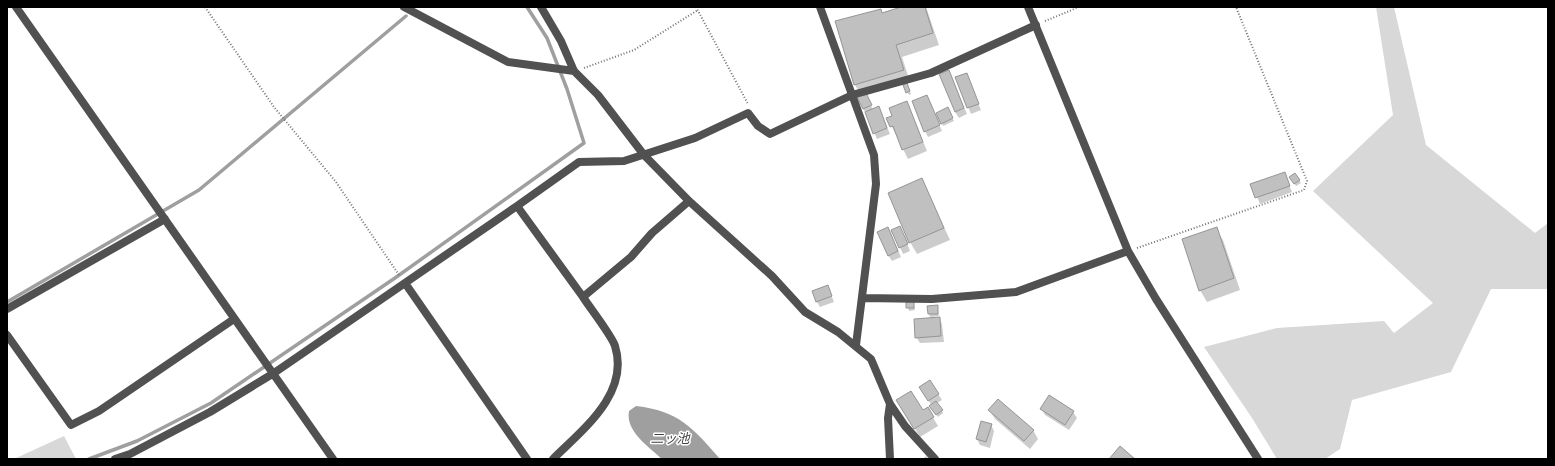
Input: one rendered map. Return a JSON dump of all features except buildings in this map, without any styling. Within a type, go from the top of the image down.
[{"type":"street","points":[[16,7],[333,459]]},
{"type":"street","points":[[404,7],[508,62],[574,71]]},
{"type":"street","points":[[541,7],[561,41],[574,71],[598,95],[644,155],[690,201],[772,276],[805,312],[856,345],[871,359],[890,404],[904,426],[935,459]]},
{"type":"street","points":[[820,7],[874,156],[876,184],[856,345]]},
{"type":"street","points":[[1028,7],[1128,251],[1156,299],[1258,459]]},
{"type":"street","points":[[115,459],[130,454],[210,412],[274,373],[579,162],[624,161],[695,138],[748,113],[758,126],[770,134],[852,96],[931,73],[1036,25]]},
{"type":"street","points":[[583,297],[631,257],[652,233],[690,201]]},
{"type":"street","points":[[517,206],[583,297],[615,346],[618,369],[613,389],[595,418],[553,459]]},
{"type":"street","points":[[7,309],[165,219]]},
{"type":"street","points":[[862,298],[932,299],[1016,292],[1128,251]]},
{"type":"street","points":[[405,283],[527,459]]},
{"type":"street","points":[[7,335],[71,425],[99,411],[234,319]]},
{"type":"street","points":[[890,404],[888,418],[890,459]]},
{"type":"path","points":[[205,7],[274,107],[336,182],[405,283]]},
{"type":"path","points":[[1036,25],[1079,7]]},
{"type":"path","points":[[1128,251],[1304,190],[1307,181],[1236,7]]},
{"type":"path","points":[[574,71],[634,50],[697,8],[749,105],[748,113]]},
{"type":"shaded area","points":[[1376,7],[1394,7],[1426,145],[1535,233],[1548,223],[1548,289],[1491,289],[1451,372],[1352,400],[1340,449],[1325,459],[1277,459],[1252,418],[1204,347],[1277,328],[1384,321],[1394,333],[1433,303],[1313,191],[1393,115]]},
{"type":"shaded area","points":[[64,436],[76,459],[14,459]]},
{"type":"water","name":"二ッ池","points":[[636,406],[651,408],[663,412],[684,423],[702,438],[720,459],[662,459],[634,432],[629,418],[629,411]]},
{"type":"waterway","points":[[89,459],[137,441],[211,403],[395,278],[584,143],[567,89],[547,38],[527,7]]},
{"type":"waterway","points":[[7,302],[199,190],[406,16]]}]
